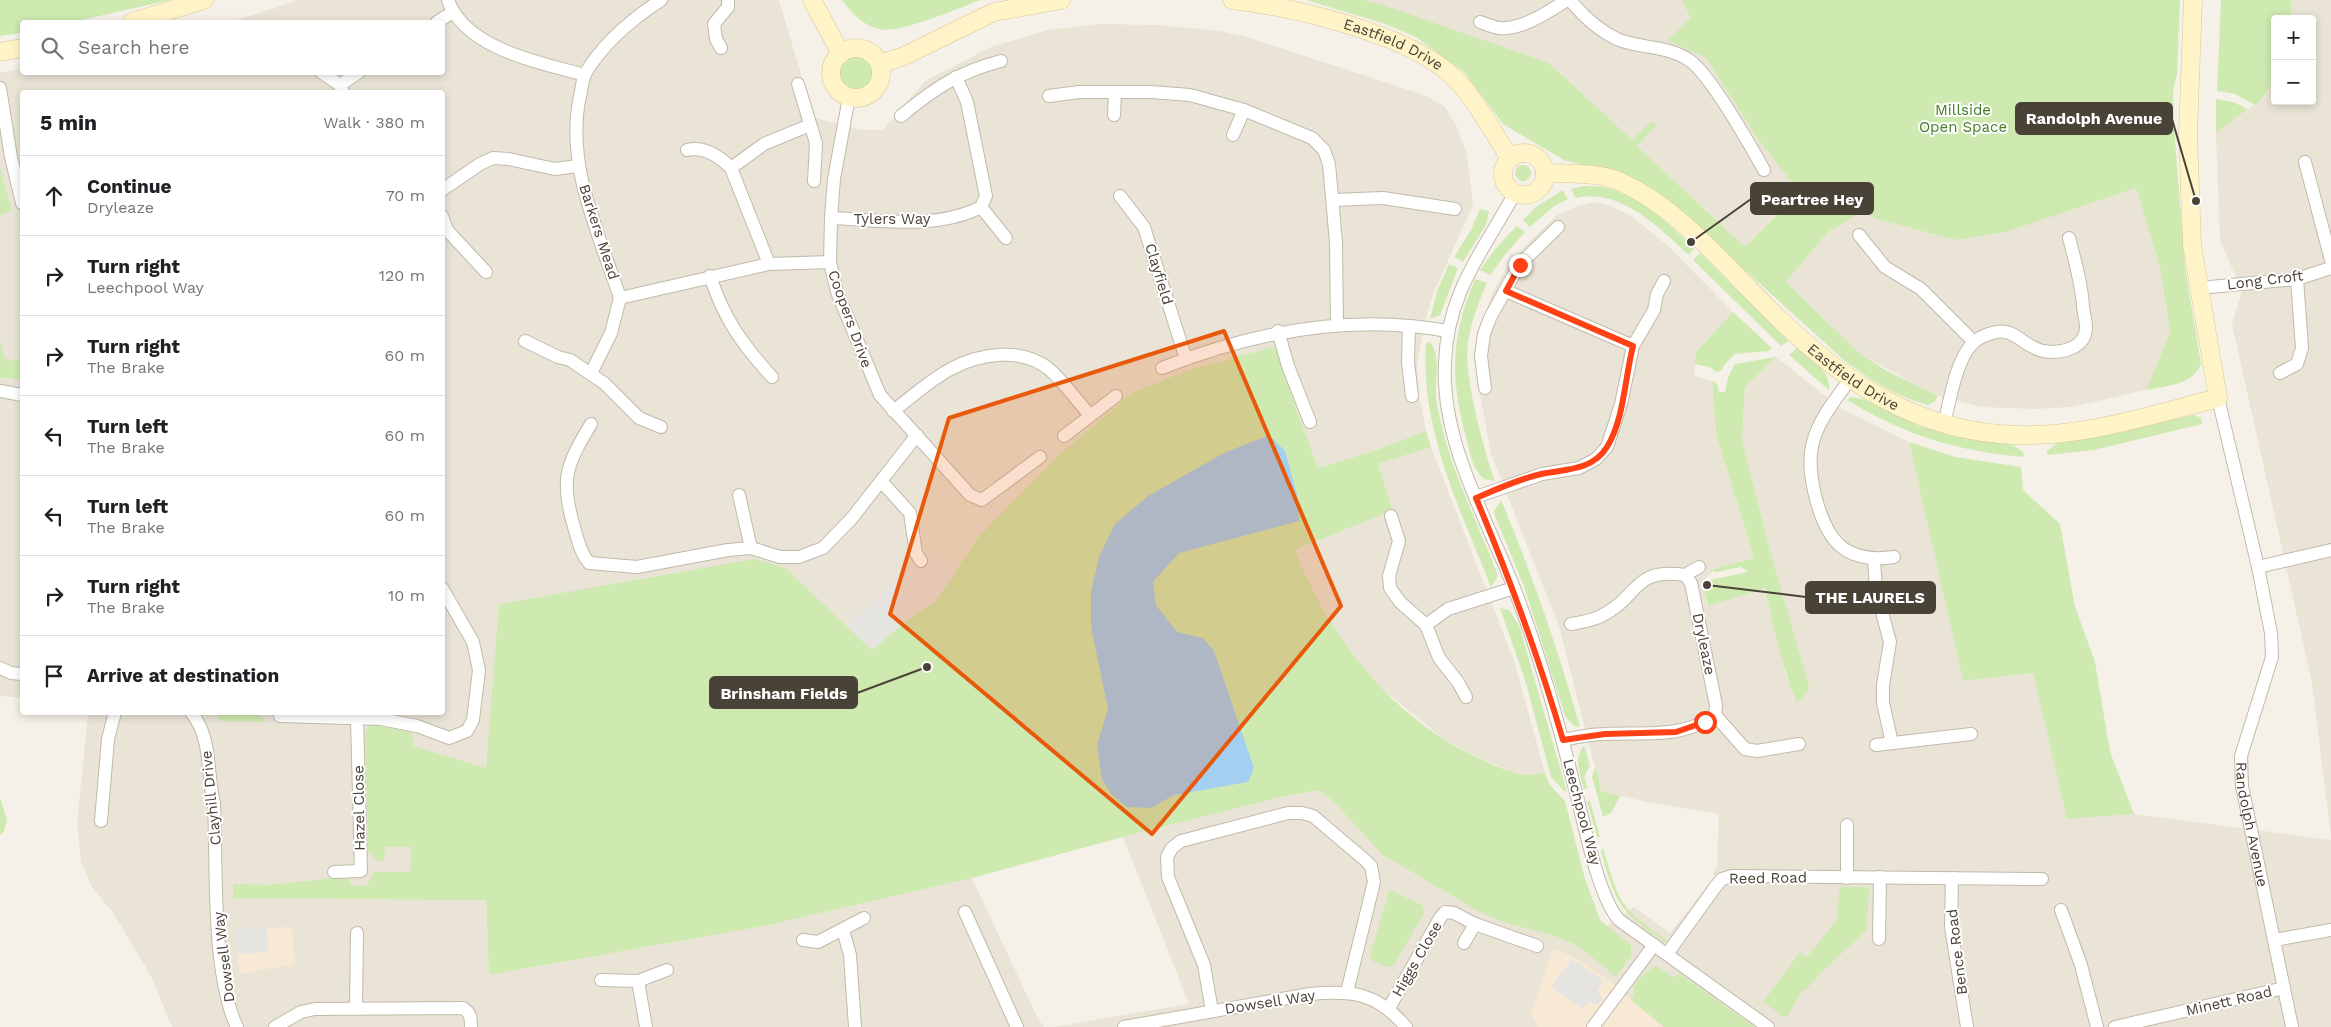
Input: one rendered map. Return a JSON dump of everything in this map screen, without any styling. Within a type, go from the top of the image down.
[{"type":"street","points":[[139,20],[204,0]]},
{"type":"street","points":[[448,0],[453,12],[480,37],[508,54],[584,75]]},
{"type":"street","name":"Barkers Mead","points":[[591,373],[611,334],[620,298],[578,166],[576,140],[578,108],[584,75],[609,44],[634,18],[661,0]]},
{"type":"street","points":[[721,48],[716,39],[714,24],[728,7],[728,0]]},
{"type":"street","points":[[812,0],[841,54]]},
{"type":"street","points":[[880,64],[904,56],[994,12],[1061,0]]},
{"type":"street","name":"Eastfield Drive","points":[[1232,0],[1272,2],[1353,27],[1396,42],[1428,56],[1463,87],[1510,158]]},
{"type":"street","points":[[1480,22],[1499,28],[1515,26],[1544,14],[1566,0]]},
{"type":"street","points":[[1570,0],[1582,14],[1618,39],[1669,50],[1691,61],[1712,86],[1764,170]]},
{"type":"street","name":"Randolph Avenue","points":[[2193,0],[2189,184],[2192,245],[2218,398],[2258,567],[2271,634],[2272,656],[2241,756],[2242,786],[2292,1027]]},
{"type":"street","points":[[440,20],[453,12]]},
{"type":"street","points":[[0,52],[20,48]]},
{"type":"street","points":[[858,49],[867,51],[875,56],[880,64],[881,73],[874,90],[858,98],[848,97],[841,92],[832,78],[835,60],[841,54],[858,49]]},
{"type":"street","points":[[901,116],[926,96],[956,77],[972,69],[1001,61]]},
{"type":"street","points":[[325,75],[342,89],[356,75]]},
{"type":"street","points":[[956,77],[967,102],[986,196],[982,207],[1006,238]]},
{"type":"street","points":[[798,84],[816,143],[814,181]]},
{"type":"street","points":[[0,88],[11,157],[20,195]]},
{"type":"street","points":[[1049,96],[1080,92],[1190,95],[1244,110],[1312,138],[1324,150],[1330,164],[1337,325]]},
{"type":"street","points":[[1114,115],[1115,92]]},
{"type":"street","name":"Coopers Drive","points":[[848,97],[834,179],[830,262],[837,292],[880,395],[970,495],[982,500],[1040,457]]},
{"type":"street","points":[[1233,136],[1244,110]]},
{"type":"street","points":[[731,168],[764,144],[810,125]]},
{"type":"street","points":[[687,150],[697,148],[708,152],[722,159],[731,168],[769,264]]},
{"type":"street","points":[[1516,154],[1532,154],[1543,165],[1544,180],[1536,192],[1522,195],[1509,189],[1503,177],[1503,170],[1510,158],[1516,154]]},
{"type":"street","name":"Barkers Mead","points":[[445,188],[480,164],[493,158],[510,159],[555,169],[578,166]]},
{"type":"street","points":[[2306,162],[2331,260]]},
{"type":"street","name":"Eastfield Drive","points":[[1545,173],[1589,174],[1620,182],[1664,208],[1707,244],[1799,336],[1850,380],[1875,396],[1906,411],[1944,424],[2000,434],[2036,436],[2069,433],[2218,398]]},
{"type":"street","name":"Leechpool Way","points":[[1515,193],[1469,270],[1458,296],[1448,331],[1444,364],[1450,420],[1459,455],[1514,588],[1541,664],[1606,900],[1619,920],[1768,1027]]},
{"type":"street","name":"Clayfield","points":[[1120,196],[1144,227],[1186,359]]},
{"type":"street","points":[[1333,200],[1383,198],[1455,209]]},
{"type":"street","name":"Tylers Way","points":[[831,218],[931,220],[969,213],[982,207]]},
{"type":"street","points":[[445,223],[448,230],[486,272]]},
{"type":"street","points":[[1485,388],[1481,356],[1484,334],[1490,318],[1520,265],[1558,227]]},
{"type":"street","points":[[1859,235],[1885,267],[1921,289],[1974,342]]},
{"type":"street","points":[[1944,424],[1963,357],[1974,342],[1992,333],[2005,332],[2028,347],[2044,351],[2060,351],[2073,348],[2085,337],[2083,292],[2069,238]]},
{"type":"street","name":"Barkers Mead","points":[[620,298],[769,264],[830,262]]},
{"type":"street","name":"Long Croft","points":[[2198,288],[2297,279],[2331,268]]},
{"type":"street","points":[[710,276],[719,304],[730,325],[747,350],[772,378]]},
{"type":"street","points":[[2280,373],[2297,364],[2302,348],[2297,279]]},
{"type":"street","points":[[1476,498],[1542,474],[1579,468],[1596,459],[1607,447],[1614,430],[1633,346],[1654,310],[1657,294],[1664,281]]},
{"type":"street","points":[[1506,291],[1633,346]]},
{"type":"street","points":[[1162,368],[1278,332],[1337,325],[1409,326],[1448,331]]},
{"type":"street","points":[[1409,326],[1408,362],[1412,396]]},
{"type":"street","points":[[1278,332],[1288,366],[1310,422]]},
{"type":"street","points":[[525,341],[558,357],[570,360],[591,373],[625,402],[639,418],[662,427]]},
{"type":"street","points":[[893,411],[958,366],[990,356],[1013,355],[1033,359],[1049,369],[1090,415]]},
{"type":"street","points":[[1850,380],[1818,427],[1812,444],[1810,465],[1812,482],[1822,520],[1833,539],[1842,548],[1874,560],[1894,557]]},
{"type":"street","points":[[0,391],[20,395]]},
{"type":"street","points":[[1064,436],[1116,396]]},
{"type":"street","points":[[590,424],[572,456],[565,487],[566,501],[582,553],[589,563],[636,567],[728,550],[751,548],[780,557],[799,557],[823,548],[852,518],[917,435]]},
{"type":"street","points":[[881,481],[910,513],[916,553],[921,561]]},
{"type":"street","points":[[739,495],[751,548]]},
{"type":"street","points":[[1391,516],[1399,541],[1389,576],[1390,588],[1400,602],[1426,625],[1439,658],[1458,682],[1466,697]]},
{"type":"street","points":[[2258,567],[2331,550]]},
{"type":"street","points":[[1874,560],[1878,599],[1890,642],[1883,684],[1883,703],[1892,743]]},
{"type":"street","points":[[1571,624],[1601,616],[1651,575],[1667,572],[1685,576],[1699,567]]},
{"type":"street","name":"Dryleaze","points":[[1685,576],[1691,583],[1705,645],[1716,705],[1715,715]]},
{"type":"street","points":[[1426,625],[1448,609],[1514,588]]},
{"type":"street","points":[[325,715],[381,719],[417,726],[449,738],[468,731],[473,720],[479,670],[473,642],[445,593]]},
{"type":"street","points":[[0,668],[11,673],[20,674]]},
{"type":"street","points":[[101,821],[108,739],[114,715]]},
{"type":"street","name":"Clayhill Drive","points":[[193,715],[202,732],[208,753],[214,803],[217,886]]},
{"type":"street","points":[[280,716],[297,715]]},
{"type":"street","points":[[1563,740],[1605,734],[1676,732],[1705,722],[1715,715],[1745,749],[1757,751],[1799,744]]},
{"type":"street","name":"Hazel Close","points":[[334,872],[361,871],[357,718]]},
{"type":"street","points":[[1876,745],[1971,734]]},
{"type":"street","points":[[1212,1011],[1204,966],[1168,877],[1167,857],[1172,848],[1181,841],[1288,812],[1313,816],[1371,866],[1374,882],[1347,992]]},
{"type":"street","points":[[1847,826],[1847,878]]},
{"type":"street","name":"Reed Road","points":[[1668,954],[1722,879],[1732,876],[2042,879]]},
{"type":"street","points":[[1879,939],[1880,877]]},
{"type":"street","name":"Bence Road","points":[[1952,878],[1951,927],[1967,1027]]},
{"type":"street","name":"Dowsell Way","points":[[217,886],[226,996],[237,1027]]},
{"type":"street","points":[[2061,910],[2081,965],[2096,1027]]},
{"type":"street","points":[[965,912],[1017,1027]]},
{"type":"street","name":"Higgs Close","points":[[1389,1008],[1445,912],[1454,913],[1475,924],[1537,946]]},
{"type":"street","points":[[803,940],[818,942],[843,930],[852,922],[864,918]]},
{"type":"street","points":[[1464,943],[1475,924]]},
{"type":"street","points":[[843,930],[850,955],[855,1027]]},
{"type":"street","points":[[2274,940],[2331,930]]},
{"type":"street","points":[[356,934],[356,1008]]},
{"type":"street","points":[[1593,1027],[1654,945]]},
{"type":"street","points":[[601,980],[638,980],[667,970]]},
{"type":"street","points":[[638,980],[646,1027]]},
{"type":"street","name":"Minett Road","points":[[2115,1027],[2284,988]]},
{"type":"street","name":"Dowsell Way","points":[[1124,1027],[1310,994],[1347,992],[1372,999],[1389,1008],[1406,1027]]},
{"type":"street","points":[[275,1027],[301,1012],[314,1009],[356,1008],[463,1008],[468,1011],[471,1018],[471,1027]]},
{"type":"highlighted area","points":[[1224,331],[1341,606],[1152,834],[890,614],[949,418]]},
{"type":"shaded area","points":[[299,0],[779,0],[814,118],[861,130],[883,130],[925,81],[991,47],[1048,30],[1101,24],[1154,25],[1220,31],[1247,37],[1427,96],[1445,107],[1457,127],[1467,155],[1473,205],[1434,292],[1426,318],[1417,364],[1419,396],[1426,431],[1374,451],[1318,468],[1295,406],[1277,346],[1132,393],[1061,453],[979,536],[935,601],[911,617],[486,759],[486,900],[489,975],[764,926],[972,878],[1037,1017],[1044,1027],[172,1027],[151,976],[114,914],[92,887],[81,862],[77,823],[88,715],[445,715],[445,90],[20,90],[20,698],[0,696],[0,73],[20,68],[20,75],[445,75],[445,20],[237,20]]},
{"type":"shaded area","points":[[1363,0],[1682,0],[1706,58],[1758,139],[1793,184],[1785,206],[1745,247],[1549,63]]},
{"type":"shaded area","points":[[2291,0],[2331,0],[2331,837],[2312,683],[2232,324],[2242,291],[2220,240],[2216,133],[2266,96],[2271,83],[2271,105],[2316,105],[2316,15],[2292,15]]},
{"type":"shaded area","points":[[2136,187],[2160,267],[2170,332],[2146,390],[2071,407],[2034,409],[1981,407],[1932,394],[1859,353],[1786,282],[1828,232],[1862,212],[1877,219],[1955,240],[2006,232]]},
{"type":"shaded area","points":[[1593,202],[1611,206],[1633,217],[1667,245],[1733,312],[1696,352],[1694,376],[1712,381],[1716,434],[1754,559],[1715,569],[1702,582],[1707,606],[1765,588],[1786,676],[1797,702],[1810,689],[1770,550],[1742,441],[1745,387],[1776,357],[1840,408],[1909,442],[1963,681],[2033,673],[2067,818],[2134,814],[2331,840],[2331,1027],[1664,1027],[1613,984],[1531,1014],[1538,1027],[1054,1027],[1189,1004],[1123,837],[1285,796],[1319,790],[1442,890],[1502,922],[1552,935],[1578,946],[1634,907],[1670,933],[1715,876],[1713,874],[1717,866],[1719,814],[1646,802],[1601,791],[1559,626],[1491,454],[1475,366],[1478,336],[1491,296],[1505,270],[1529,242],[1556,216],[1575,207]]},
{"type":"shaded area","points":[[1431,447],[1514,661],[1545,773],[1534,776],[1510,771],[1469,753],[1441,737],[1374,682],[1355,660],[1331,623],[1308,583],[1294,550],[1393,510],[1378,464]]},
{"type":"shaded area","points":[[933,551],[955,573],[935,601],[911,617],[872,650],[846,625]]},
{"type":"shaded area","points":[[267,927],[268,952],[238,954],[236,928]]},
{"type":"shaded area","points":[[292,927],[295,964],[239,974],[236,928]]},
{"type":"shaded area","points":[[1553,948],[1576,958],[1613,984],[1664,1027],[1538,1027],[1531,1014]]},
{"type":"shaded area","points":[[1572,959],[1604,981],[1598,990],[1598,993],[1603,998],[1598,1005],[1590,1002],[1582,1009],[1551,987]]},
{"type":"green space","points":[[0,0],[170,0],[82,20],[20,20],[20,33],[0,36]]},
{"type":"green space","points":[[842,0],[981,0],[915,24],[888,30],[872,27],[862,21]]},
{"type":"green space","name":"Millside Open Space","points":[[1306,0],[1363,0],[1383,5],[1549,63],[1632,140],[1652,121],[1656,126],[1637,146],[1745,247],[1785,207],[1793,184],[1758,139],[1706,58],[1668,40],[1690,18],[1682,0],[2180,0],[2177,74],[2173,91],[2174,127],[2185,267],[2201,364],[2192,376],[2185,380],[2170,386],[2146,390],[2170,332],[2160,267],[2136,188],[2006,232],[1955,240],[1877,219],[1862,212],[1828,232],[1786,282],[1859,353],[1887,371],[1938,396],[1934,402],[1928,405],[1916,402],[1874,381],[1845,361],[1663,196],[1644,184],[1623,176],[1564,160],[1503,124],[1464,72],[1416,37],[1385,24]]},
{"type":"green space","points":[[2221,0],[2291,0],[2292,15],[2271,15],[2271,84],[2264,97],[2255,105],[2235,94],[2217,91]]},
{"type":"green space","points":[[856,57],[862,58],[867,62],[871,67],[871,79],[867,84],[862,88],[856,89],[850,88],[845,84],[841,79],[840,73],[841,67],[845,62],[850,58]]},
{"type":"green space","points":[[2216,99],[2233,102],[2248,109],[2216,133]]},
{"type":"green space","points":[[1523,165],[1529,167],[1531,173],[1529,179],[1523,181],[1517,179],[1515,173],[1517,167]]},
{"type":"green space","points":[[0,168],[12,211],[0,215]]},
{"type":"green space","points":[[1584,186],[1601,187],[1631,197],[1658,215],[1695,248],[1689,255],[1651,222],[1623,204],[1608,198],[1592,196],[1576,198],[1571,189]]},
{"type":"green space","points":[[1563,190],[1568,199],[1554,206],[1530,227],[1523,220],[1536,207]]},
{"type":"green space","points":[[1480,209],[1489,211],[1486,225],[1463,262],[1454,257],[1471,230]]},
{"type":"green space","points":[[1517,226],[1525,232],[1490,275],[1480,270],[1495,249]]},
{"type":"green space","points":[[1700,253],[1788,341],[1781,346],[1693,260]]},
{"type":"green space","points":[[1449,264],[1458,268],[1440,315],[1430,319],[1437,291]]},
{"type":"green space","points":[[1475,279],[1487,283],[1471,328],[1467,347],[1468,371],[1477,420],[1495,481],[1484,479],[1477,471],[1473,462],[1461,419],[1455,378],[1457,340],[1467,300]]},
{"type":"green space","points":[[1733,312],[1772,348],[1768,351],[1735,354],[1724,365],[1722,370],[1717,372],[1709,367],[1695,364],[1696,352]]},
{"type":"green space","points":[[0,340],[5,358],[12,361],[20,359],[20,380],[0,377]]},
{"type":"green space","points":[[1430,342],[1435,353],[1437,366],[1436,401],[1446,442],[1459,480],[1497,573],[1497,578],[1491,587],[1455,498],[1436,438],[1429,407],[1426,375],[1426,343]]},
{"type":"green space","points":[[1277,346],[1295,406],[1318,468],[1374,451],[1426,431],[1431,447],[1378,464],[1393,510],[1295,550],[1309,583],[1326,615],[1368,673],[1393,699],[1421,723],[1451,743],[1483,760],[1521,774],[1537,775],[1545,773],[1549,784],[1565,801],[1585,879],[1600,920],[1631,945],[1631,956],[1616,977],[1578,946],[1552,935],[1502,922],[1476,910],[1382,854],[1335,803],[1319,790],[1285,796],[1123,837],[972,878],[764,926],[489,975],[486,900],[233,898],[233,884],[269,885],[344,877],[349,879],[352,886],[367,885],[374,872],[410,872],[411,847],[385,847],[384,861],[377,861],[368,851],[365,732],[368,727],[373,725],[412,732],[413,746],[486,768],[499,604],[755,559],[785,568],[872,650],[911,617],[935,601],[979,536],[1061,453],[1132,393],[1189,370]]},
{"type":"green space","points":[[1797,348],[1823,371],[1829,383],[1829,390],[1789,355]]},
{"type":"green space","points":[[1776,357],[1745,387],[1742,441],[1770,550],[1810,689],[1797,703],[1782,660],[1765,588],[1708,606],[1704,591],[1712,589],[1710,580],[1748,572],[1741,567],[1716,572],[1712,571],[1714,569],[1754,558],[1716,434],[1712,381],[1717,384],[1719,392],[1725,392],[1728,377],[1735,364]]},
{"type":"green space","points":[[1851,397],[1863,399],[1919,426],[1956,437],[2013,445],[2023,452],[2024,457],[1954,446],[1910,432],[1847,400]]},
{"type":"green space","points":[[2194,415],[2201,418],[2202,424],[2094,450],[2047,455],[2047,451],[2057,443],[2105,435]]},
{"type":"green space","points":[[1909,442],[1955,457],[2021,467],[2023,490],[2060,524],[2075,607],[2095,662],[2110,752],[2134,814],[2067,819],[2033,673],[1963,681]]},
{"type":"green space","points":[[1501,500],[1544,612],[1580,727],[1574,726],[1565,716],[1524,586],[1495,516],[1494,511]]},
{"type":"green space","points":[[1500,608],[1509,610],[1519,625],[1567,792],[1551,777],[1526,683]]},
{"type":"green space","points":[[217,715],[259,715],[266,722],[220,721]]},
{"type":"green space","points":[[1584,745],[1590,766],[1584,777],[1588,788],[1584,789],[1578,761]]},
{"type":"green space","points":[[1596,767],[1601,791],[1620,796],[1611,813],[1603,817],[1592,776]]},
{"type":"green space","points":[[0,798],[7,819],[4,832],[0,835]]},
{"type":"green space","points":[[1587,801],[1590,801],[1600,837],[1597,837]]},
{"type":"green space","points":[[1603,848],[1618,894],[1624,904],[1640,921],[1669,942],[1664,942],[1649,931],[1628,913],[1621,904],[1615,894],[1606,869],[1601,851]]},
{"type":"green space","points":[[1840,887],[1867,887],[1869,891],[1866,931],[1818,975],[1806,990],[1804,989],[1786,1018],[1763,1002],[1800,952],[1807,957],[1836,921]]},
{"type":"green space","points":[[1389,891],[1422,905],[1424,913],[1394,965],[1388,967],[1373,961],[1370,956]]},
{"type":"green space","points":[[1656,966],[1675,978],[1679,973],[1754,1027],[1664,1027],[1631,1000],[1636,984],[1647,972]]},
{"type":"water","points":[[1269,435],[1285,451],[1297,494],[1299,521],[1179,553],[1153,582],[1156,605],[1177,632],[1203,638],[1214,651],[1254,768],[1248,782],[1174,795],[1151,808],[1127,807],[1112,795],[1102,780],[1097,745],[1108,709],[1091,627],[1091,592],[1099,557],[1115,524],[1148,496],[1224,453]]},
{"type":"place","name":"Randolph Avenue","points":[[2196,201]]},
{"type":"place","name":"Peartree Hey","points":[[1691,242]]},
{"type":"place","name":"THE LAURELS","points":[[1707,585]]},
{"type":"place","name":"Brinsham Fields","points":[[927,667]]},
{"type":"route","points":[[1520,265],[1506,291],[1563,318],[1633,346],[1614,430],[1607,447],[1596,459],[1579,468],[1542,474],[1514,482],[1476,498],[1514,588],[1541,664],[1563,740],[1586,735],[1676,732],[1705,722]]}]
